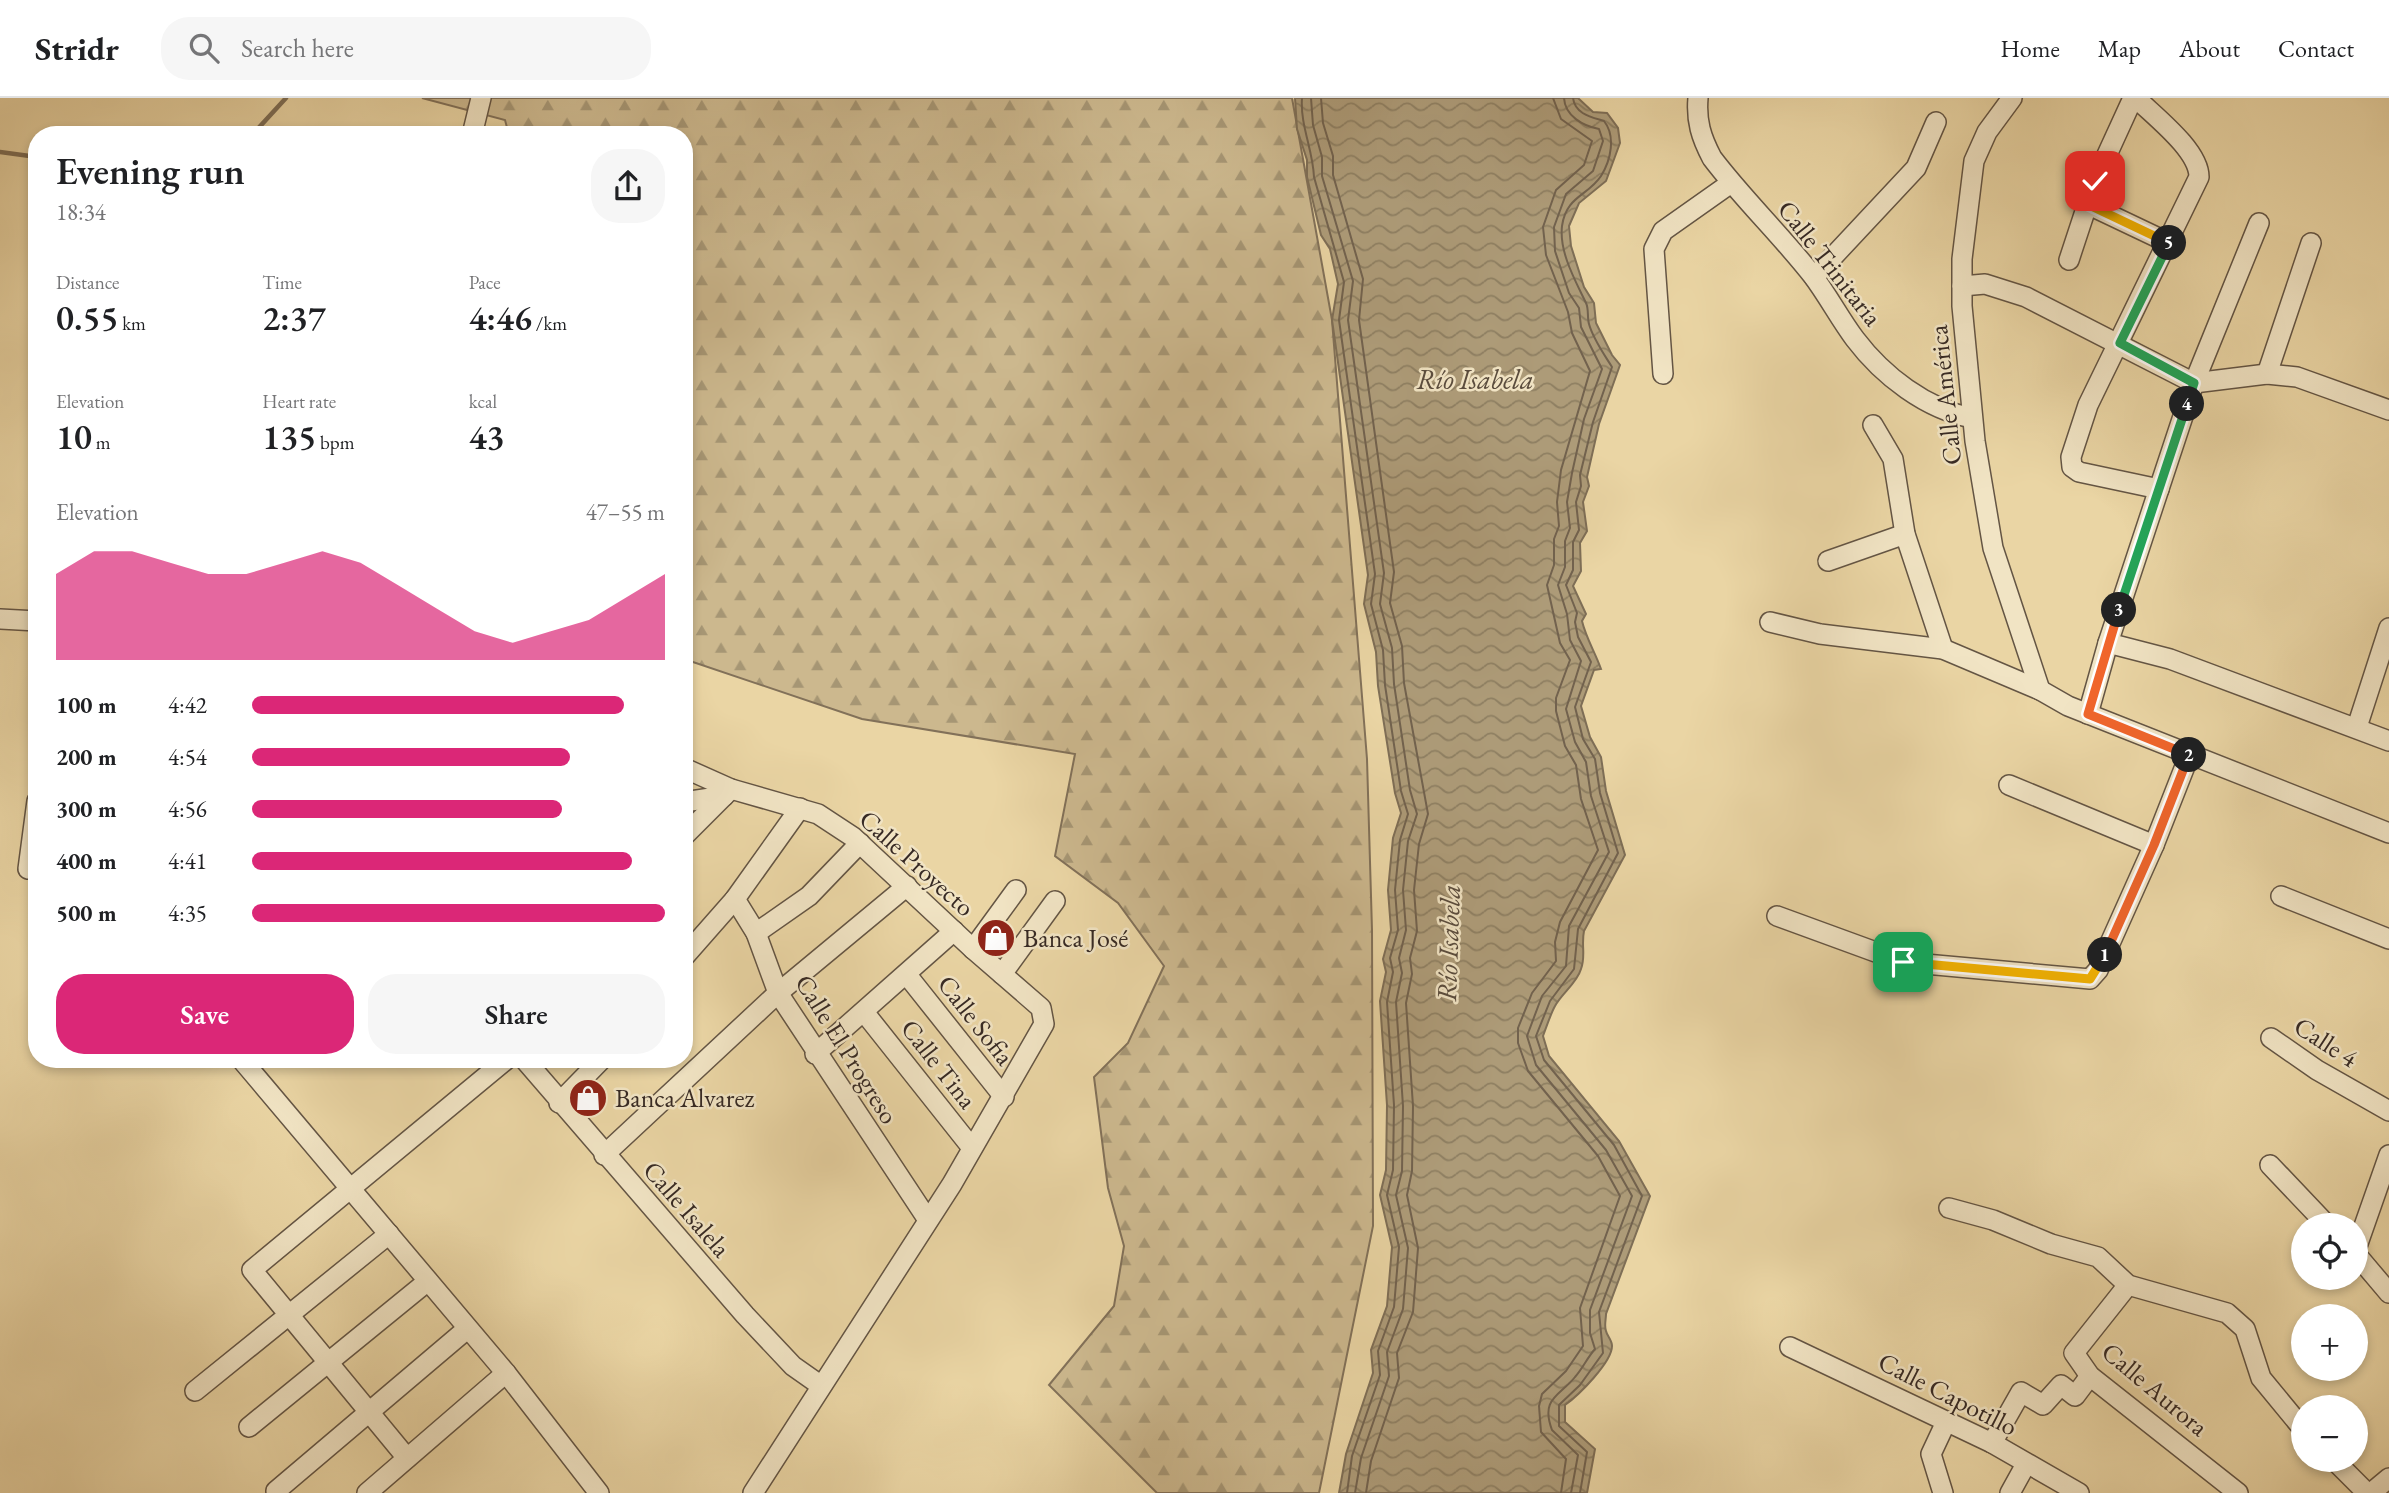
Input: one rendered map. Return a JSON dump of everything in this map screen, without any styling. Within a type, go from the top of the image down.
[{"type":"street","points":[[474,126],[481,98]]},
{"type":"street","name":"Calle Trinitaria","points":[[1698,98],[1696,117],[1702,139],[1731,183],[1814,277],[1855,339],[1879,366],[1934,405],[1953,414],[1972,418]]},
{"type":"street","name":"Calle América","points":[[2012,98],[1987,132],[1974,161],[1962,286],[1972,418],[1993,548],[2040,690]]},
{"type":"street","points":[[2069,260],[2087,204],[2141,100],[2194,159],[2199,177],[2083,418],[2071,457],[2072,467],[2079,472],[2159,489]]},
{"type":"street","points":[[1814,277],[1916,168],[1936,122]]},
{"type":"street","points":[[1663,374],[1654,249],[1657,239],[1663,231],[1731,183]]},
{"type":"street","points":[[2087,204],[2169,243]]},
{"type":"street","points":[[2088,714],[2108,643],[2194,383],[2259,223]]},
{"type":"street","points":[[2267,374],[2311,243]]},
{"type":"street","points":[[1962,286],[1985,284],[2014,293],[2120,343],[2194,383],[2267,374],[2297,377],[2389,410]]},
{"type":"street","points":[[1873,425],[1893,459],[1905,534],[1943,649]]},
{"type":"street","points":[[1828,561],[1905,534]]},
{"type":"street","points":[[0,619],[28,621]]},
{"type":"street","points":[[1770,622],[1820,634],[1943,649],[2040,690],[2068,706],[2189,756],[2389,833]]},
{"type":"street","points":[[2357,727],[2389,628]]},
{"type":"street","points":[[2108,643],[2171,659],[2389,741]]},
{"type":"street","points":[[1777,916],[1903,962],[2090,979],[2098,971],[2154,845],[2189,756]]},
{"type":"street","name":"Calle Proyecto","points":[[693,773],[728,792],[818,814],[860,843],[973,950],[1041,1008],[1044,1024],[1004,1097]]},
{"type":"street","points":[[2009,785],[2154,845]]},
{"type":"street","points":[[693,800],[728,792]]},
{"type":"street","points":[[693,827],[728,792]]},
{"type":"street","points":[[693,947],[735,899],[800,808]]},
{"type":"street","points":[[756,933],[809,896],[860,843]]},
{"type":"street","points":[[604,1155],[778,993],[907,886]]},
{"type":"street","points":[[973,950],[1016,890]]},
{"type":"street","points":[[2281,896],[2389,939]]},
{"type":"street","name":"Calle El Progreso","points":[[735,899],[756,933],[778,993],[815,1054],[928,1220]]},
{"type":"street","points":[[1002,974],[1055,901]]},
{"type":"street","points":[[815,1054],[954,931]]},
{"type":"street","name":"Calle Sofia","points":[[907,975],[1004,1097]]},
{"type":"street","name":"Calle Tina","points":[[864,1012],[972,1148]]},
{"type":"street","name":"Calle 4","points":[[2271,1038],[2317,1070],[2389,1111]]},
{"type":"street","points":[[249,1068],[506,1373],[599,1493]]},
{"type":"street","points":[[407,1458],[252,1270],[496,1068]]},
{"type":"street","name":"Calle Isalela","points":[[531,1068],[745,1315],[793,1366],[820,1385]]},
{"type":"street","points":[[559,1103],[593,1068]]},
{"type":"street","points":[[753,1493],[1004,1097]]},
{"type":"street","points":[[2368,1217],[2389,1155]]},
{"type":"street","points":[[2270,1165],[2316,1213]]},
{"type":"street","points":[[1949,1208],[1993,1220],[2051,1244],[2098,1257],[2128,1284],[2227,1313],[2245,1329],[2261,1378],[2291,1414]]},
{"type":"street","points":[[195,1391],[389,1234]]},
{"type":"street","points":[[2368,1267],[2389,1293]]},
{"type":"street","points":[[249,1427],[428,1281]]},
{"type":"street","name":"Calle Aurora","points":[[2128,1284],[2074,1353],[2090,1376],[2238,1493]]},
{"type":"street","points":[[276,1491],[467,1329]]},
{"type":"street","name":"Calle Capotillo","points":[[1790,1347],[1992,1443],[2079,1493]]},
{"type":"street","points":[[367,1493],[506,1373]]},
{"type":"street","points":[[1992,1443],[2021,1392],[2043,1405],[2061,1385],[2075,1395],[2090,1376]]},
{"type":"street","points":[[1942,1493],[1931,1454],[1946,1422]]},
{"type":"street","points":[[2010,1493],[2026,1464]]},
{"type":"street","points":[[2347,1472],[2369,1493],[2389,1478]]},
{"type":"green space","points":[[422,98],[1292,98],[1332,320],[1367,759],[1372,930],[1373,1226],[1319,1493],[1157,1493],[1049,1385],[1114,1306],[1124,1246],[1108,1188],[1094,1077],[1128,1043],[1164,966],[1118,903],[1055,856],[1075,754],[862,719],[693,662],[693,126],[507,126],[505,120]]},
{"type":"water","name":"Río Isabela","points":[[1295,98],[1578,98],[1593,112],[1607,113],[1618,128],[1620,143],[1606,181],[1579,203],[1569,226],[1571,246],[1584,287],[1594,303],[1596,323],[1620,365],[1599,424],[1587,477],[1589,486],[1583,502],[1587,531],[1580,543],[1581,571],[1573,586],[1586,614],[1582,621],[1601,669],[1594,670],[1581,706],[1590,737],[1601,757],[1606,791],[1625,855],[1584,931],[1583,960],[1579,974],[1555,1006],[1543,1036],[1549,1056],[1619,1141],[1650,1196],[1606,1314],[1605,1327],[1612,1344],[1611,1353],[1594,1378],[1565,1405],[1565,1422],[1595,1449],[1587,1493],[1339,1493],[1346,1454],[1373,1373],[1371,1350],[1387,1306],[1392,1247],[1380,1195],[1386,1170],[1387,1105],[1380,1001],[1386,972],[1383,959],[1391,930],[1388,890],[1393,838],[1401,813],[1395,793],[1378,686],[1376,652],[1364,604],[1368,575],[1332,320],[1338,284],[1330,249],[1321,235],[1307,177],[1307,160],[1297,129]]},
{"type":"waterway","points":[[260,126],[286,98]]},
{"type":"waterway","points":[[0,152],[28,156]]},
{"type":"place","name":"Banca José","points":[[996,938]]},
{"type":"place","name":"Banca Alvarez","points":[[588,1098]]},
{"type":"route","points":[[1903,962],[2090,979],[2098,971],[2154,845],[2189,756],[2088,714],[2108,643],[2194,383],[2120,343],[2169,243],[2087,204],[2095,181]]}]
